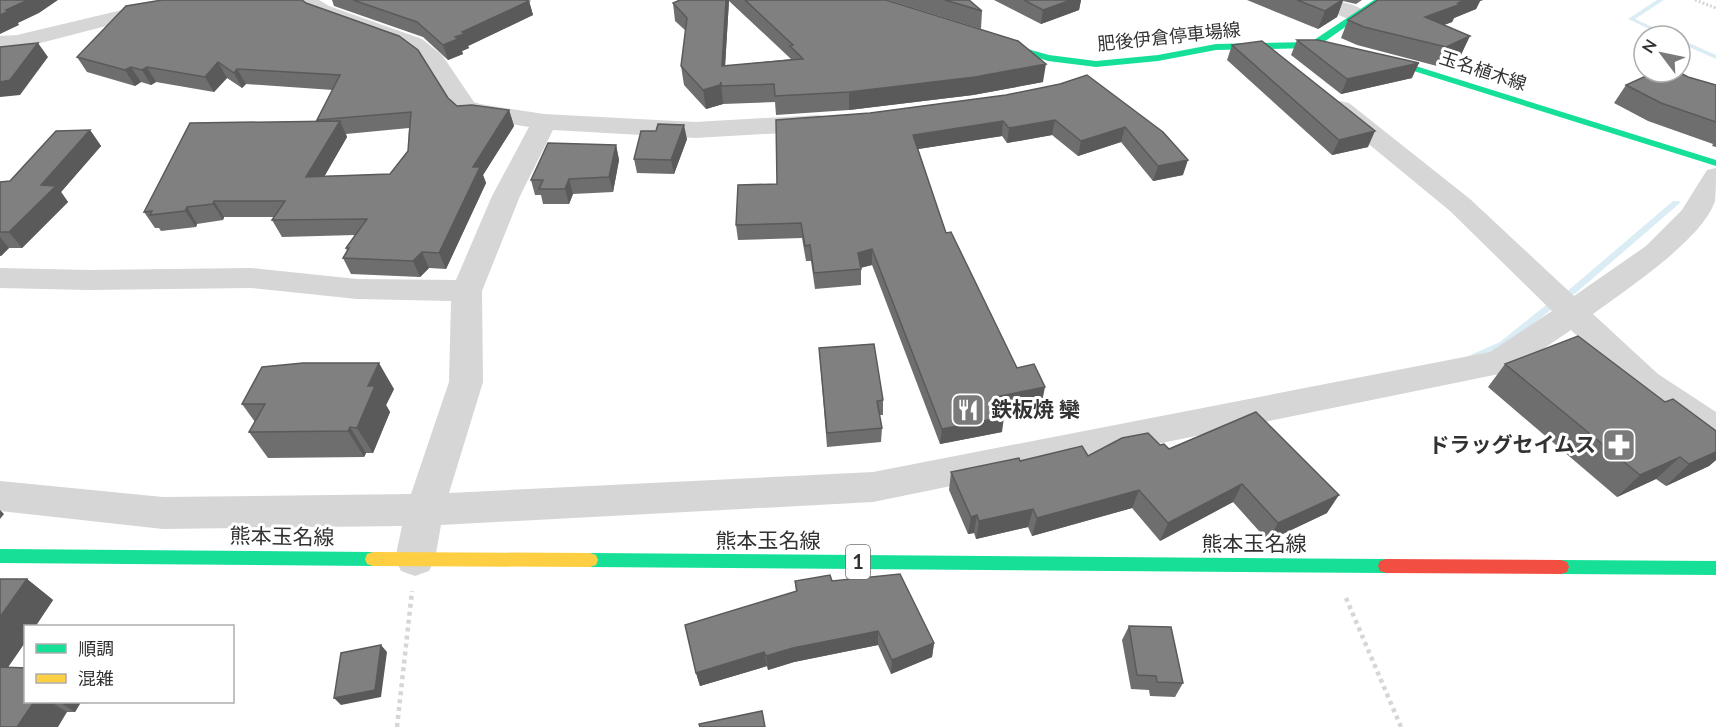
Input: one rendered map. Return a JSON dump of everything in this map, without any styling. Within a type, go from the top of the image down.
[{"type":"main road","points":[[1313,45],[1380,0]]},
{"type":"main road","name":"肥後伊倉停車場線","points":[[976,37],[1048,58],[1096,64],[1158,58],[1216,47],[1313,45]]},
{"type":"main road","name":"玉名植木線","points":[[1313,45],[1403,65],[1716,163]]},
{"type":"main road","name":"熊本玉名線","points":[[0,555],[1716,568]]},
{"type":"street","points":[[0,43],[17,42],[153,8],[208,0]]},
{"type":"street","points":[[305,0],[321,11],[414,44],[434,60],[465,106],[474,111],[544,122],[695,130],[838,122]]},
{"type":"street","points":[[1320,0],[1356,14]]},
{"type":"street","points":[[1261,45],[1288,67]]},
{"type":"street","points":[[1069,84],[1085,77],[1096,64]]},
{"type":"street","points":[[1324,96],[1460,205],[1646,383],[1716,430]]},
{"type":"street","points":[[415,559],[430,496],[466,382],[467,291],[506,196],[544,122]]},
{"type":"street","points":[[0,496],[163,513],[430,496],[873,487],[1429,378],[1499,362],[1573,313],[1656,253],[1693,215],[1716,176]]},
{"type":"street","points":[[0,278],[89,280],[251,278],[357,289],[467,291]]},
{"type":"path","points":[[1695,0],[1716,8]]},
{"type":"path","points":[[397,727],[415,559]]},
{"type":"path","points":[[1332,565],[1401,727]]},
{"type":"building","points":[[0,0],[28,0],[0,15]]},
{"type":"building","points":[[162,0],[302,0],[399,36],[418,50],[448,98],[457,106],[472,105],[509,110],[473,167],[480,167],[439,253],[422,252],[413,261],[343,258],[349,248],[346,248],[367,219],[272,220],[285,201],[214,201],[213,204],[187,207],[185,211],[150,215],[152,211],[144,212],[190,123],[340,121],[306,177],[390,174],[408,151],[411,112],[317,120],[340,75],[237,69],[234,73],[218,62],[205,77],[147,67],[142,70],[131,67],[125,70],[77,57],[126,6]]},
{"type":"building","points":[[353,0],[529,1],[462,32],[464,34],[455,37],[458,39],[443,45],[417,22]]},
{"type":"building","points":[[680,0],[726,0],[722,66],[803,59],[790,46],[793,45],[745,0],[886,0],[1018,41],[1046,64],[975,77],[849,92],[775,96],[774,84],[721,86],[721,82],[720,85],[703,90],[681,66],[687,18],[673,3]]},
{"type":"building","points":[[945,0],[969,0],[982,11]]},
{"type":"building","points":[[1024,0],[1071,0],[1043,10]]},
{"type":"building","points":[[1297,0],[1342,0],[1325,11]]},
{"type":"building","points":[[1378,0],[1464,0],[1458,3],[1461,4],[1425,17],[1470,36],[1446,47],[1364,27],[1348,20]]},
{"type":"building","points":[[1297,40],[1318,40],[1419,63],[1347,79]]},
{"type":"building","points":[[1262,41],[1375,131],[1339,140],[1232,45]]},
{"type":"building","points":[[38,43],[10,80],[0,82],[0,47]]},
{"type":"building","points":[[1087,75],[1163,132],[1188,160],[1158,166],[1125,127],[1081,141],[1055,120],[1009,128],[1003,121],[913,135],[946,233],[951,232],[1017,368],[1034,364],[1045,387],[995,397],[1004,417],[942,429],[872,249],[858,253],[861,269],[814,273],[810,245],[805,246],[801,223],[736,225],[738,185],[777,184],[776,120],[870,113],[1006,95],[1060,84]]},
{"type":"building","points":[[1692,78],[1716,85],[1716,122],[1661,103],[1626,85],[1632,82],[1692,84]]},
{"type":"building","points":[[658,124],[684,125],[671,160],[634,159],[641,131],[656,131]]},
{"type":"building","points":[[90,130],[41,185],[56,186],[9,232],[0,232],[0,182],[10,181],[56,131]]},
{"type":"building","points":[[548,143],[616,145],[609,177],[569,179],[565,189],[539,189],[543,180],[531,180]]},
{"type":"building","points":[[1578,336],[1665,402],[1673,399],[1716,431],[1716,452],[1689,464],[1680,457],[1640,475],[1505,364]]},
{"type":"building","points":[[874,344],[883,400],[877,401],[882,428],[827,433],[819,348]]},
{"type":"building","points":[[303,363],[379,363],[368,386],[375,386],[357,428],[350,427],[348,431],[249,432],[265,404],[242,404],[262,367]]},
{"type":"building","points":[[1256,412],[1339,495],[1278,523],[1242,484],[1168,523],[1139,490],[1037,518],[1033,509],[979,521],[977,515],[971,517],[951,472],[1019,458],[1020,461],[1082,446],[1088,456],[1122,438],[1148,433],[1160,445],[1164,444],[1169,449]]},
{"type":"building","points":[[900,574],[934,643],[892,660],[878,631],[793,648],[766,656],[764,652],[696,673],[685,625],[797,591],[795,581],[830,575],[832,581]]},
{"type":"building","points":[[0,579],[27,579],[0,617]]},
{"type":"building","points":[[1129,626],[1171,627],[1183,683],[1157,682],[1156,676],[1137,675]]},
{"type":"building","points":[[381,645],[375,690],[334,698],[341,653]]},
{"type":"building","points":[[0,667],[24,668],[24,703],[33,703],[17,727],[0,727]]},
{"type":"building","points":[[762,711],[765,727],[700,727],[699,724]]},
{"type":"waterway","points":[[1642,24],[1631,19],[1661,0]]},
{"type":"waterway","points":[[1692,46],[1716,57]]},
{"type":"waterway","points":[[1567,296],[1676,203]]},
{"type":"waterway","points":[[1469,359],[1503,344],[1554,303]]},
{"type":"traffic: fast","points":[[1313,45],[1380,0]]},
{"type":"traffic: fast","points":[[992,42],[1048,58],[1096,64],[1158,58],[1216,47],[1313,45],[1403,65],[1716,163]]},
{"type":"traffic: fast","points":[[0,556],[373,559]]},
{"type":"traffic: fast","points":[[590,560],[1386,566]]},
{"type":"traffic: fast","points":[[1561,567],[1716,568]]},
{"type":"traffic: slow","points":[[373,559],[590,560]]},
{"type":"traffic: jam","points":[[1386,566],[1561,567]]},
{"type":"place","name":"鉄板焼 欒","points":[[968,410]]},
{"type":"place","name":"ドラッグセイムス","points":[[1619,445]]}]
